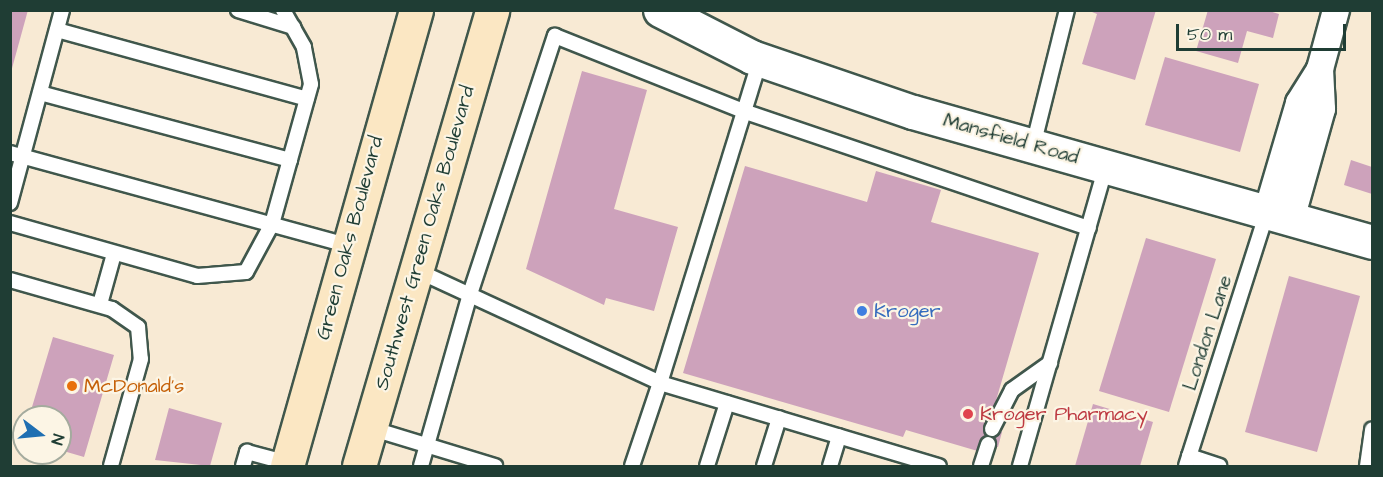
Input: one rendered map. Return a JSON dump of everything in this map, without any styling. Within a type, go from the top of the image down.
[{"type":"main road","name":"Green Oaks Boulevard","points":[[287,465],[347,245],[416,10]]},
{"type":"main road","name":"Southwest Green Oaks Boulevard","points":[[359,466],[492,10]]},
{"type":"street","name":"Mansfield Road","points":[[660,10],[760,60],[1034,146],[1372,242]]},
{"type":"street","points":[[1279,215],[1322,110],[1320,69],[1336,10]]},
{"type":"lane","points":[[10,203],[17,155],[40,93],[63,10]]},
{"type":"lane","points":[[238,10],[293,27]]},
{"type":"lane","points":[[10,223],[197,276],[237,276],[254,264],[272,224],[312,74],[293,27],[283,10]]},
{"type":"lane","points":[[1034,146],[1067,10]]},
{"type":"lane","points":[[57,30],[307,99]]},
{"type":"lane","points":[[421,466],[470,294],[555,36],[743,111],[1089,228]]},
{"type":"lane","points":[[632,466],[760,60]]},
{"type":"lane","points":[[40,93],[290,160]]},
{"type":"lane","points":[[17,155],[347,245]]},
{"type":"lane","points":[[1020,466],[1106,166]]},
{"type":"lane","name":"London Lane","points":[[1187,461],[1279,215]]},
{"type":"lane","points":[[100,304],[114,254]]},
{"type":"lane","points":[[416,270],[660,383],[839,436],[898,460],[939,466]]},
{"type":"lane","points":[[10,280],[100,304],[132,318],[143,340],[111,466]]},
{"type":"lane","points":[[992,429],[1012,390],[1050,363]]},
{"type":"lane","points":[[707,466],[727,403]]},
{"type":"lane","points":[[764,466],[779,418]]},
{"type":"lane","points":[[370,428],[495,466]]},
{"type":"lane","points":[[1367,466],[1372,429]]},
{"type":"lane","points":[[830,466],[839,436]]},
{"type":"lane","points":[[981,466],[988,444]]},
{"type":"lane","points":[[243,466],[247,452],[287,465]]},
{"type":"lane","points":[[1187,461],[1219,466]]},
{"type":"building","points":[[10,10],[28,10],[11,72],[10,72]]},
{"type":"building","points":[[1087,10],[1156,10],[1135,80],[1082,64],[1097,14]]},
{"type":"building","points":[[1208,10],[1266,10],[1279,14],[1273,38],[1247,31],[1238,63],[1196,51]]},
{"type":"building","points":[[1165,57],[1259,84],[1240,152],[1145,125]]},
{"type":"building","points":[[582,71],[647,90],[614,209],[678,227],[654,311],[606,298],[604,305],[526,269]]},
{"type":"building","points":[[1351,160],[1372,167],[1372,194],[1344,185]]},
{"type":"building","name":"Kroger","points":[[745,166],[867,202],[876,171],[941,190],[931,222],[1039,253],[988,428],[1002,432],[998,447],[983,442],[981,452],[906,430],[903,437],[683,373]]},
{"type":"building","points":[[1146,238],[1216,259],[1169,412],[1099,391]]},
{"type":"building","points":[[1289,276],[1360,296],[1317,452],[1245,432]]},
{"type":"building","name":"McDonald's","points":[[53,337],[114,355],[84,457],[72,454],[72,405],[33,405]]},
{"type":"building","points":[[1093,404],[1153,422],[1140,466],[1075,466]]},
{"type":"building","points":[[169,408],[222,423],[210,466],[155,460]]},
{"type":"place","name":"Kroger","points":[[862,311]]},
{"type":"place","name":"McDonald's","points":[[72,386]]},
{"type":"place","name":"Kroger Pharmacy","points":[[968,414]]}]
